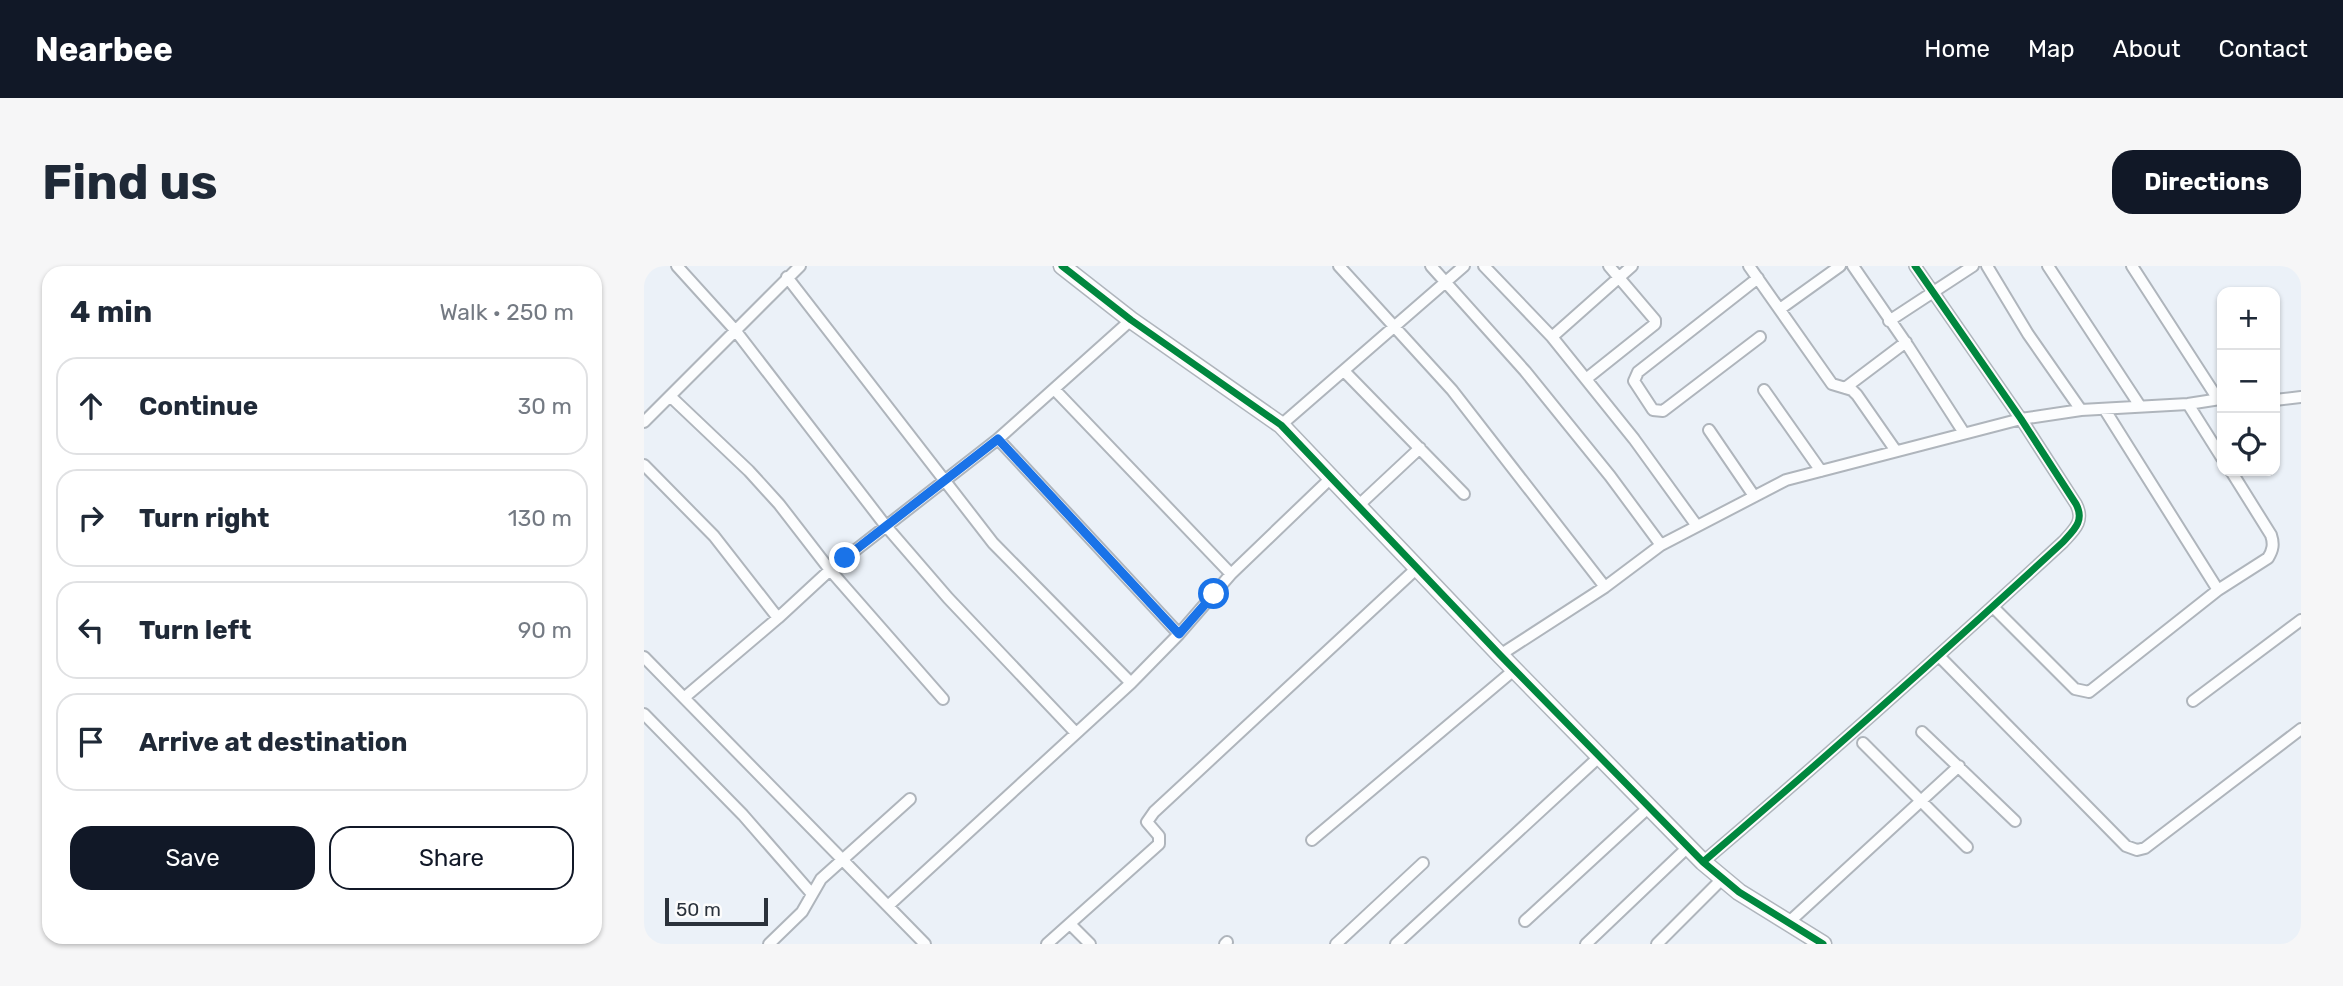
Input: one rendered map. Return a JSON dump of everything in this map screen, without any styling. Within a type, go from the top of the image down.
[{"type":"street","points":[[677,266],[735,330],[886,525],[948,598],[1075,732]]},
{"type":"street","points":[[644,422],[800,266]]},
{"type":"street","points":[[1063,266],[1131,320],[1281,425],[1514,670],[1703,862],[1722,879],[1811,941]]},
{"type":"street","points":[[1339,266],[1452,390],[1605,587]]},
{"type":"street","points":[[1432,266],[1525,371],[1610,476],[1661,545]]},
{"type":"street","points":[[1281,425],[1464,266]]},
{"type":"street","points":[[1484,266],[1552,337],[1634,439],[1697,526]]},
{"type":"street","points":[[1586,379],[1655,324],[1655,320],[1609,266]]},
{"type":"street","points":[[1552,337],[1632,266]]},
{"type":"street","points":[[1750,266],[1832,384],[1857,395],[1896,452]]},
{"type":"street","points":[[1780,309],[1840,266]]},
{"type":"street","points":[[1853,266],[1964,433]]},
{"type":"street","points":[[1703,862],[1835,750],[1993,607],[2063,542],[2080,517],[2076,504],[2021,419],[1915,266]]},
{"type":"street","points":[[1889,321],[1973,266]]},
{"type":"street","points":[[1987,266],[2028,334],[2081,411]]},
{"type":"street","points":[[2048,266],[2140,406]]},
{"type":"street","points":[[2133,266],[2217,394]]},
{"type":"street","points":[[787,277],[993,543],[1131,683]]},
{"type":"street","points":[[1758,278],[1638,372],[1634,381],[1653,410],[1663,411],[1760,337]]},
{"type":"street","points":[[685,697],[779,618],[830,570],[998,439],[1131,320]]},
{"type":"street","points":[[1845,388],[1906,342]]},
{"type":"street","points":[[1344,371],[1464,494]]},
{"type":"street","points":[[1054,388],[1231,574]]},
{"type":"street","points":[[1765,390],[1821,471]]},
{"type":"street","points":[[670,396],[749,471],[779,504],[830,570],[943,699]]},
{"type":"street","points":[[2280,399],[2301,397]]},
{"type":"street","points":[[1500,655],[1605,587],[1661,545],[1786,480],[2021,419],[2081,411],[2217,400]]},
{"type":"street","points":[[2188,404],[2217,450]]},
{"type":"street","points":[[2105,410],[2218,590]]},
{"type":"street","points":[[1709,430],[1754,496]]},
{"type":"street","points":[[998,439],[1179,634]]},
{"type":"street","points":[[1359,506],[1420,448]]},
{"type":"street","points":[[644,465],[714,536],[779,618]]},
{"type":"street","points":[[1993,607],[2076,689],[2089,692],[2218,590],[2268,558],[2274,542],[2271,534],[2234,476]]},
{"type":"street","points":[[888,906],[1131,683],[1179,634],[1231,574],[1332,477]]},
{"type":"street","points":[[1047,944],[1159,844],[1160,839],[1147,822],[1154,812],[1417,568]]},
{"type":"street","points":[[2193,701],[2301,620]]},
{"type":"street","points":[[1939,656],[2126,846],[2137,850],[2144,848],[2301,729]]},
{"type":"street","points":[[644,657],[925,944]]},
{"type":"street","points":[[1312,839],[1514,670]]},
{"type":"street","points":[[644,714],[743,815],[812,894]]},
{"type":"street","points":[[1922,732],[2015,821]]},
{"type":"street","points":[[1863,743],[1967,848]]},
{"type":"street","points":[[1396,944],[1599,757]]},
{"type":"street","points":[[1788,923],[1959,766]]},
{"type":"street","points":[[769,944],[802,912],[817,884],[910,799]]},
{"type":"street","points":[[1525,921],[1648,808]]},
{"type":"street","points":[[1586,944],[1688,847]]},
{"type":"street","points":[[1336,944],[1423,863]]},
{"type":"street","points":[[1657,944],[1722,879]]},
{"type":"street","points":[[1070,924],[1090,944]]},
{"type":"cycle path","points":[[1062,266],[1131,320],[1281,425],[1500,655],[1703,862],[1739,892],[1823,944]]},
{"type":"cycle path","points":[[1703,862],[1974,623],[2063,542],[2079,520],[2076,504],[1915,266]]},
{"type":"route","points":[[845,558],[998,439],[1179,634],[1214,594]]}]
